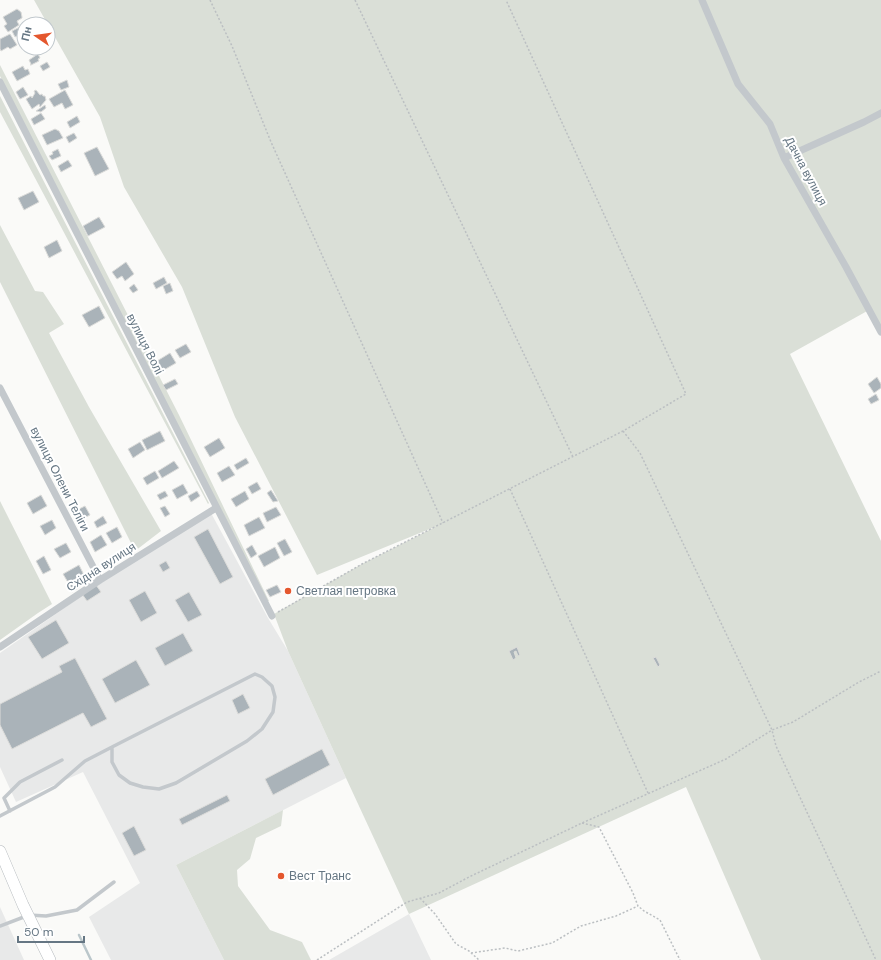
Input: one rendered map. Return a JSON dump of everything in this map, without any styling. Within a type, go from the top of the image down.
[{"type":"main road","points":[[0,851],[28,915],[50,960]]},
{"type":"street","name":"Дачна вулиця","points":[[702,0],[738,84],[770,124],[784,158],[881,332]]},
{"type":"street","name":"вулиця Волі","points":[[0,82],[272,616]]},
{"type":"street","points":[[784,158],[864,122],[881,112]]},
{"type":"street","name":"вулиця Олени Теліги","points":[[0,388],[100,580]]},
{"type":"street","name":"Східна вулиця","points":[[0,647],[100,580],[216,508]]},
{"type":"lane","points":[[0,816],[55,787],[85,761],[112,747],[255,674],[262,677],[272,686],[275,697],[273,712],[262,729],[247,742],[176,783],[160,789],[143,787],[130,783],[119,775],[112,762],[112,747]]},
{"type":"lane","points":[[10,810],[4,798],[20,782],[62,760]]},
{"type":"lane","points":[[0,926],[28,915],[46,916],[77,910],[114,882]]},
{"type":"path","points":[[210,0],[232,46],[271,142],[443,523]]},
{"type":"path","points":[[355,0],[572,457]]},
{"type":"path","points":[[272,616],[362,564],[623,431],[686,394],[506,0]]},
{"type":"path","points":[[623,431],[640,453],[772,730],[776,746],[876,960]]},
{"type":"path","points":[[510,489],[648,794]]},
{"type":"path","points":[[317,960],[407,902],[439,893],[582,823],[726,760],[772,730],[793,722],[859,682],[881,671]]},
{"type":"path","points":[[582,823],[599,827],[638,906],[644,912],[660,920],[680,960]]},
{"type":"path","points":[[420,898],[435,914],[456,944],[480,960]]},
{"type":"path","points":[[471,953],[505,948],[518,951],[552,943],[581,926],[616,916],[638,906]]},
{"type":"shaded area","points":[[34,0],[881,0],[881,332],[869,310],[790,354],[881,541],[881,960],[761,960],[686,787],[409,914],[288,651],[274,614],[362,564],[437,526],[317,575],[235,417],[182,287],[124,187],[100,117],[56,39],[56,16],[43,16]]},
{"type":"shaded area","points":[[0,65],[179,415],[269,601],[267,601],[0,76]]},
{"type":"shaded area","points":[[0,96],[209,503],[208,504],[0,112]]},
{"type":"shaded area","points":[[0,225],[35,291],[43,292],[64,324],[49,333],[89,407],[161,531],[135,551],[0,282]]},
{"type":"shaded area","points":[[0,501],[52,604],[0,640]]},
{"type":"shaded area","points":[[211,513],[268,618],[288,651],[346,778],[176,865],[224,960],[111,960],[89,917],[140,883],[83,772],[16,802],[0,767],[0,653],[93,588]]},
{"type":"shaded area","points":[[283,810],[281,826],[256,838],[250,859],[237,870],[238,886],[270,930],[302,942],[311,960],[224,960],[176,865]]},
{"type":"shaded area","points":[[0,907],[24,960],[0,960]]},
{"type":"shaded area","points":[[409,914],[431,960],[329,960]]},
{"type":"building","points":[[17,9],[21,12],[22,16],[16,16],[16,27],[8,32],[4,26],[7,24],[3,17]]},
{"type":"building","points":[[16,29],[16,36],[15,37],[12,31]]},
{"type":"building","points":[[10,34],[16,46],[10,49],[8,47],[1,51],[0,39]]},
{"type":"building","points":[[35,56],[39,56],[40,58],[38,59],[39,61],[31,65],[29,60]]},
{"type":"building","points":[[47,62],[50,67],[43,71],[40,66]]},
{"type":"building","points":[[23,66],[25,70],[28,69],[30,74],[17,81],[12,72]]},
{"type":"building","points":[[67,80],[69,87],[61,90],[58,84]]},
{"type":"building","points":[[23,87],[28,95],[20,99],[16,92]]},
{"type":"building","points":[[36,90],[40,95],[42,94],[45,96],[46,100],[40,107],[39,104],[32,109],[26,99],[31,96],[32,98],[35,93],[34,91]]},
{"type":"building","points":[[65,90],[73,105],[65,109],[62,103],[54,107],[49,99]]},
{"type":"building","points":[[45,105],[46,108],[41,112],[36,111]]},
{"type":"building","points":[[41,113],[45,119],[34,125],[31,119]]},
{"type":"building","points":[[77,116],[80,122],[70,128],[67,122]]},
{"type":"building","points":[[55,129],[59,131],[63,138],[47,145],[42,135]]},
{"type":"building","points":[[74,133],[77,138],[69,143],[66,137]]},
{"type":"building","points":[[97,147],[109,169],[95,176],[84,153]]},
{"type":"building","points":[[58,149],[61,156],[52,160],[49,156],[53,154],[52,152]]},
{"type":"building","points":[[68,160],[72,166],[61,172],[58,166]]},
{"type":"building","points":[[33,191],[39,202],[24,210],[18,198]]},
{"type":"building","points":[[99,217],[105,227],[88,236],[83,226]]},
{"type":"building","points":[[57,240],[62,251],[49,258],[44,247]]},
{"type":"building","points":[[126,262],[134,274],[125,281],[122,276],[117,279],[112,272]]},
{"type":"building","points":[[164,277],[167,283],[156,289],[153,283]]},
{"type":"building","points":[[170,283],[173,291],[166,294],[163,286]]},
{"type":"building","points":[[134,284],[138,290],[133,293],[129,288]]},
{"type":"building","points":[[99,306],[105,318],[89,327],[82,315]]},
{"type":"building","points":[[186,344],[191,352],[180,358],[175,350]]},
{"type":"building","points":[[170,353],[176,363],[162,371],[157,361]]},
{"type":"building","points":[[877,377],[881,384],[881,388],[874,393],[868,384]]},
{"type":"building","points":[[175,379],[178,384],[166,390],[163,385]]},
{"type":"building","points":[[876,394],[879,400],[871,404],[868,399]]},
{"type":"building","points":[[160,431],[165,441],[147,450],[142,440]]},
{"type":"building","points":[[219,438],[225,448],[210,457],[204,447]]},
{"type":"building","points":[[140,442],[145,450],[133,458],[128,449]]},
{"type":"building","points":[[246,458],[249,463],[237,470],[234,465]]},
{"type":"building","points":[[174,461],[179,468],[162,478],[158,471]]},
{"type":"building","points":[[229,466],[235,475],[222,482],[217,473]]},
{"type":"building","points":[[155,471],[159,478],[147,485],[143,478]]},
{"type":"building","points":[[257,482],[261,489],[252,494],[248,487]]},
{"type":"building","points":[[183,484],[188,493],[177,499],[172,490]]},
{"type":"building","points":[[271,490],[278,501],[273,502],[267,493]]},
{"type":"building","points":[[165,491],[168,496],[160,500],[157,495]]},
{"type":"building","points":[[197,491],[200,496],[191,502],[188,496]]},
{"type":"building","points":[[245,491],[249,499],[236,507],[231,499]]},
{"type":"building","points":[[41,495],[47,506],[33,514],[27,503]]},
{"type":"building","points":[[85,506],[90,515],[78,521],[73,512]]},
{"type":"building","points":[[165,506],[170,514],[165,517],[160,508]]},
{"type":"building","points":[[276,507],[281,515],[267,522],[263,513]]},
{"type":"building","points":[[103,516],[107,523],[97,528],[94,522]]},
{"type":"building","points":[[259,517],[265,528],[249,536],[244,525]]},
{"type":"building","points":[[52,520],[56,528],[45,535],[40,526]]},
{"type":"building","points":[[117,527],[122,537],[112,543],[106,533]]},
{"type":"building","points":[[208,529],[233,577],[220,584],[194,537]]},
{"type":"building","points":[[101,535],[107,545],[95,552],[90,542]]},
{"type":"building","points":[[285,539],[292,552],[284,556],[277,543]]},
{"type":"building","points":[[66,543],[71,552],[60,558],[54,549]]},
{"type":"building","points":[[252,545],[257,554],[251,558],[246,549]]},
{"type":"building","points":[[275,547],[280,558],[264,567],[258,556]]},
{"type":"building","points":[[44,556],[51,570],[43,574],[36,561]]},
{"type":"building","points":[[166,561],[170,568],[163,572],[159,565]]},
{"type":"building","points":[[79,565],[84,575],[69,584],[63,574]]},
{"type":"building","points":[[77,581],[80,587],[72,592],[69,586]]},
{"type":"building","points":[[96,585],[101,592],[87,601],[82,594]]},
{"type":"building","points":[[277,585],[281,592],[270,597],[266,590]]},
{"type":"building","points":[[145,591],[157,613],[141,622],[129,600]]},
{"type":"building","points":[[189,592],[202,615],[188,622],[175,600]]},
{"type":"building","points":[[56,620],[69,643],[42,659],[28,637]]},
{"type":"building","points":[[183,633],[193,651],[165,666],[155,648]]},
{"type":"building","points":[[517,647],[520,655],[518,656],[516,651],[514,652],[516,658],[513,660],[509,651]]},
{"type":"building","points":[[656,657],[660,665],[658,667],[653,658]]},
{"type":"building","points":[[75,658],[107,719],[91,727],[83,713],[12,749],[0,725],[0,704],[62,672],[59,666]]},
{"type":"building","points":[[136,660],[150,685],[115,703],[102,679]]},
{"type":"building","points":[[243,694],[250,708],[238,714],[232,700]]},
{"type":"building","points":[[322,749],[330,765],[273,795],[265,779]]},
{"type":"building","points":[[227,795],[230,801],[182,825],[179,819]]},
{"type":"building","points":[[134,826],[146,850],[134,856],[122,833]]},
{"type":"waterway","points":[[79,935],[91,960]]},
{"type":"place","name":"Светлая петровка","points":[[288,591]]},
{"type":"place","name":"Вест Транс","points":[[281,876]]}]
